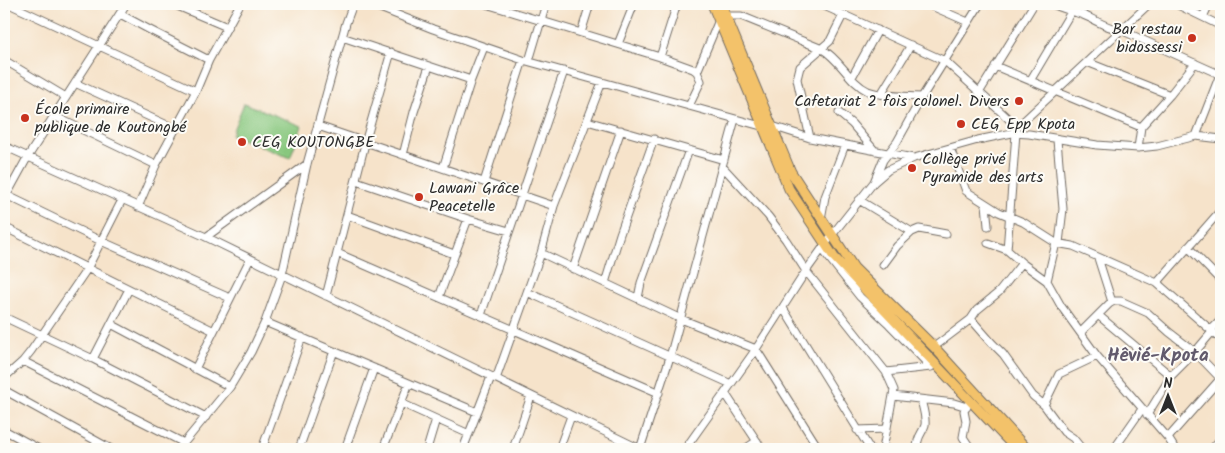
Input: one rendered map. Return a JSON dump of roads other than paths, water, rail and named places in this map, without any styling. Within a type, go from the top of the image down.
[{"type":"main road","points":[[712,4],[723,18],[791,172],[854,268],[934,347],[1027,449]]},
{"type":"main road","points":[[721,4],[723,18],[762,126],[788,189],[824,247],[969,404],[1016,449]]},
{"type":"street","points":[[4,10],[8,4],[196,90]]},
{"type":"street","points":[[126,4],[27,158],[5,196],[230,298]]},
{"type":"street","points":[[172,4],[227,27]]},
{"type":"street","points":[[138,207],[156,165],[176,130],[209,60],[240,4]]},
{"type":"street","points":[[179,449],[230,387],[251,352],[265,322],[282,275],[307,164],[353,4]]},
{"type":"street","points":[[370,4],[381,6],[484,47],[762,126]]},
{"type":"street","points":[[486,4],[507,7],[541,22],[680,63],[697,72],[700,81],[690,106]]},
{"type":"street","points":[[484,182],[546,4]]},
{"type":"street","points":[[581,33],[590,4]]},
{"type":"street","points":[[618,44],[634,4]]},
{"type":"street","points":[[660,57],[677,4]]},
{"type":"street","points":[[820,4],[836,7],[843,15],[945,61],[1010,119],[1016,131],[1007,250]]},
{"type":"street","points":[[928,4],[968,22]]},
{"type":"street","points":[[874,182],[880,165],[980,4]]},
{"type":"street","points":[[979,93],[1034,4]]},
{"type":"street","points":[[1052,4],[1082,15],[1106,27],[1121,30],[1221,74],[1196,136]]},
{"type":"street","points":[[1016,131],[1054,92],[1149,4]]},
{"type":"street","points":[[1176,4],[1221,26]]},
{"type":"street","points":[[1203,17],[1209,4]]},
{"type":"street","points":[[1030,81],[1071,12]]},
{"type":"street","points":[[120,14],[209,60]]},
{"type":"street","points":[[810,138],[798,72],[800,67],[830,41],[843,15]]},
{"type":"street","points":[[697,72],[723,18],[741,16],[822,49],[832,56],[868,91],[881,94],[922,97]]},
{"type":"street","points":[[852,77],[878,30]]},
{"type":"street","points":[[342,37],[471,80]]},
{"type":"street","points":[[881,94],[911,45]]},
{"type":"street","points":[[443,168],[471,80],[484,47]]},
{"type":"street","points":[[326,296],[365,143],[391,52]]},
{"type":"street","points":[[4,60],[66,97]]},
{"type":"street","points":[[1087,62],[1170,95]]},
{"type":"street","points":[[1138,148],[1141,127],[1170,95],[1195,63]]},
{"type":"street","points":[[403,155],[429,66]]},
{"type":"street","points":[[994,66],[1141,127]]},
{"type":"street","points":[[481,315],[564,71]]},
{"type":"street","points":[[463,449],[528,292],[554,206],[602,82]]},
{"type":"street","points":[[75,83],[176,130]]},
{"type":"street","points":[[839,113],[852,124],[875,151]]},
{"type":"street","points":[[54,116],[156,165]]},
{"type":"street","points":[[4,146],[206,237],[640,449],[681,319],[735,118]]},
{"type":"street","points":[[587,121],[654,139],[723,163],[768,216],[806,271],[886,372],[893,386],[893,396],[883,449]]},
{"type":"street","points":[[318,126],[554,206]]},
{"type":"street","points":[[772,126],[810,138],[914,158]]},
{"type":"street","points":[[573,269],[621,130]]},
{"type":"street","points":[[685,449],[756,349],[806,271],[832,235],[874,182],[888,170],[914,158],[1016,131],[1057,140],[1138,148],[1157,146],[1196,136],[1221,139]]},
{"type":"street","points":[[605,283],[620,234],[654,139]]},
{"type":"street","points":[[1047,281],[1058,243],[1063,209],[1057,140]]},
{"type":"street","points":[[821,219],[825,197],[845,145]]},
{"type":"street","points":[[950,148],[964,190],[1058,243],[1073,246],[1157,283],[1221,339]]},
{"type":"street","points":[[638,298],[641,282],[689,150]]},
{"type":"street","points":[[206,237],[307,164]]},
{"type":"street","points":[[356,180],[468,219],[509,231]]},
{"type":"street","points":[[4,378],[23,361],[43,335],[87,269],[122,200]]},
{"type":"street","points":[[859,200],[912,232]]},
{"type":"street","points":[[986,204],[988,226]]},
{"type":"street","points":[[1157,283],[1221,210]]},
{"type":"street","points":[[347,215],[454,254]]},
{"type":"street","points":[[438,297],[468,219]]},
{"type":"street","points":[[4,227],[214,331]]},
{"type":"street","points":[[883,265],[912,232],[919,229],[946,234]]},
{"type":"street","points":[[988,243],[1007,250],[1047,281],[1061,306],[1097,356],[1168,438],[1175,449]]},
{"type":"street","points":[[824,247],[856,292],[931,367],[886,372]]},
{"type":"street","points":[[1188,247],[1220,277]]},
{"type":"street","points":[[337,252],[659,393]]},
{"type":"street","points":[[541,253],[681,319],[756,349],[819,449]]},
{"type":"street","points":[[1098,258],[1112,302]]},
{"type":"street","points":[[195,369],[250,259]]},
{"type":"street","points":[[934,347],[971,319],[977,310],[999,292],[1022,263]]},
{"type":"street","points":[[93,359],[129,289]]},
{"type":"street","points":[[528,292],[731,384]]},
{"type":"street","points":[[1081,332],[1112,302],[1121,301],[1148,313],[1195,352],[1221,378],[1168,438]]},
{"type":"street","points":[[783,308],[870,449]]},
{"type":"street","points":[[1098,315],[1171,376]]},
{"type":"street","points":[[4,317],[93,359],[206,417]]},
{"type":"street","points":[[971,319],[1003,354],[1030,393],[1044,405],[1064,432],[1073,438],[1082,449]]},
{"type":"street","points":[[1114,449],[1171,376],[1195,352],[1221,320]]},
{"type":"street","points":[[265,322],[477,412]]},
{"type":"street","points":[[111,324],[230,387]]},
{"type":"street","points":[[274,449],[263,448],[302,337]]},
{"type":"street","points":[[299,449],[334,351]]},
{"type":"street","points":[[1044,405],[1058,374],[1097,356]]},
{"type":"street","points":[[23,361],[184,442]]},
{"type":"street","points":[[345,449],[374,368]]},
{"type":"street","points":[[383,449],[409,383]]},
{"type":"street","points":[[4,390],[111,449]]},
{"type":"street","points":[[725,392],[762,449]]},
{"type":"street","points":[[513,449],[531,396]]},
{"type":"street","points":[[893,396],[969,404]]},
{"type":"street","points":[[917,449],[918,435],[923,430],[925,424],[921,400]]},
{"type":"street","points":[[401,403],[469,434]]},
{"type":"street","points":[[969,404],[964,411],[966,421],[963,436],[971,449]]},
{"type":"street","points":[[559,449],[570,416]]},
{"type":"street","points":[[426,449],[436,419]]},
{"type":"street","points":[[857,430],[887,429]]},
{"type":"street","points":[[4,430],[39,449]]},
{"type":"street","points":[[1214,448],[1221,438]]},
{"type":"street","points":[[745,449],[757,441]]},
{"type":"place","name":"Bar restau bidossessi","points":[[1192,38]]},
{"type":"place","name":"Cafetariat 2 fois colonel. Divers","points":[[1019,101]]},
{"type":"place","name":"École primaire publique de Koutongbé","points":[[25,118]]},
{"type":"place","name":"CEG Epp Kpota","points":[[961,124]]},
{"type":"place","name":"CEG KOUTONGBE","points":[[242,142]]},
{"type":"place","name":"Collège privé Pyramide des arts","points":[[912,168]]},
{"type":"place","name":"Lawani Grâce Peacetelle","points":[[419,197]]},
{"type":"district","name":"Hêvié-Kpota","points":[[1158,356]]}]
